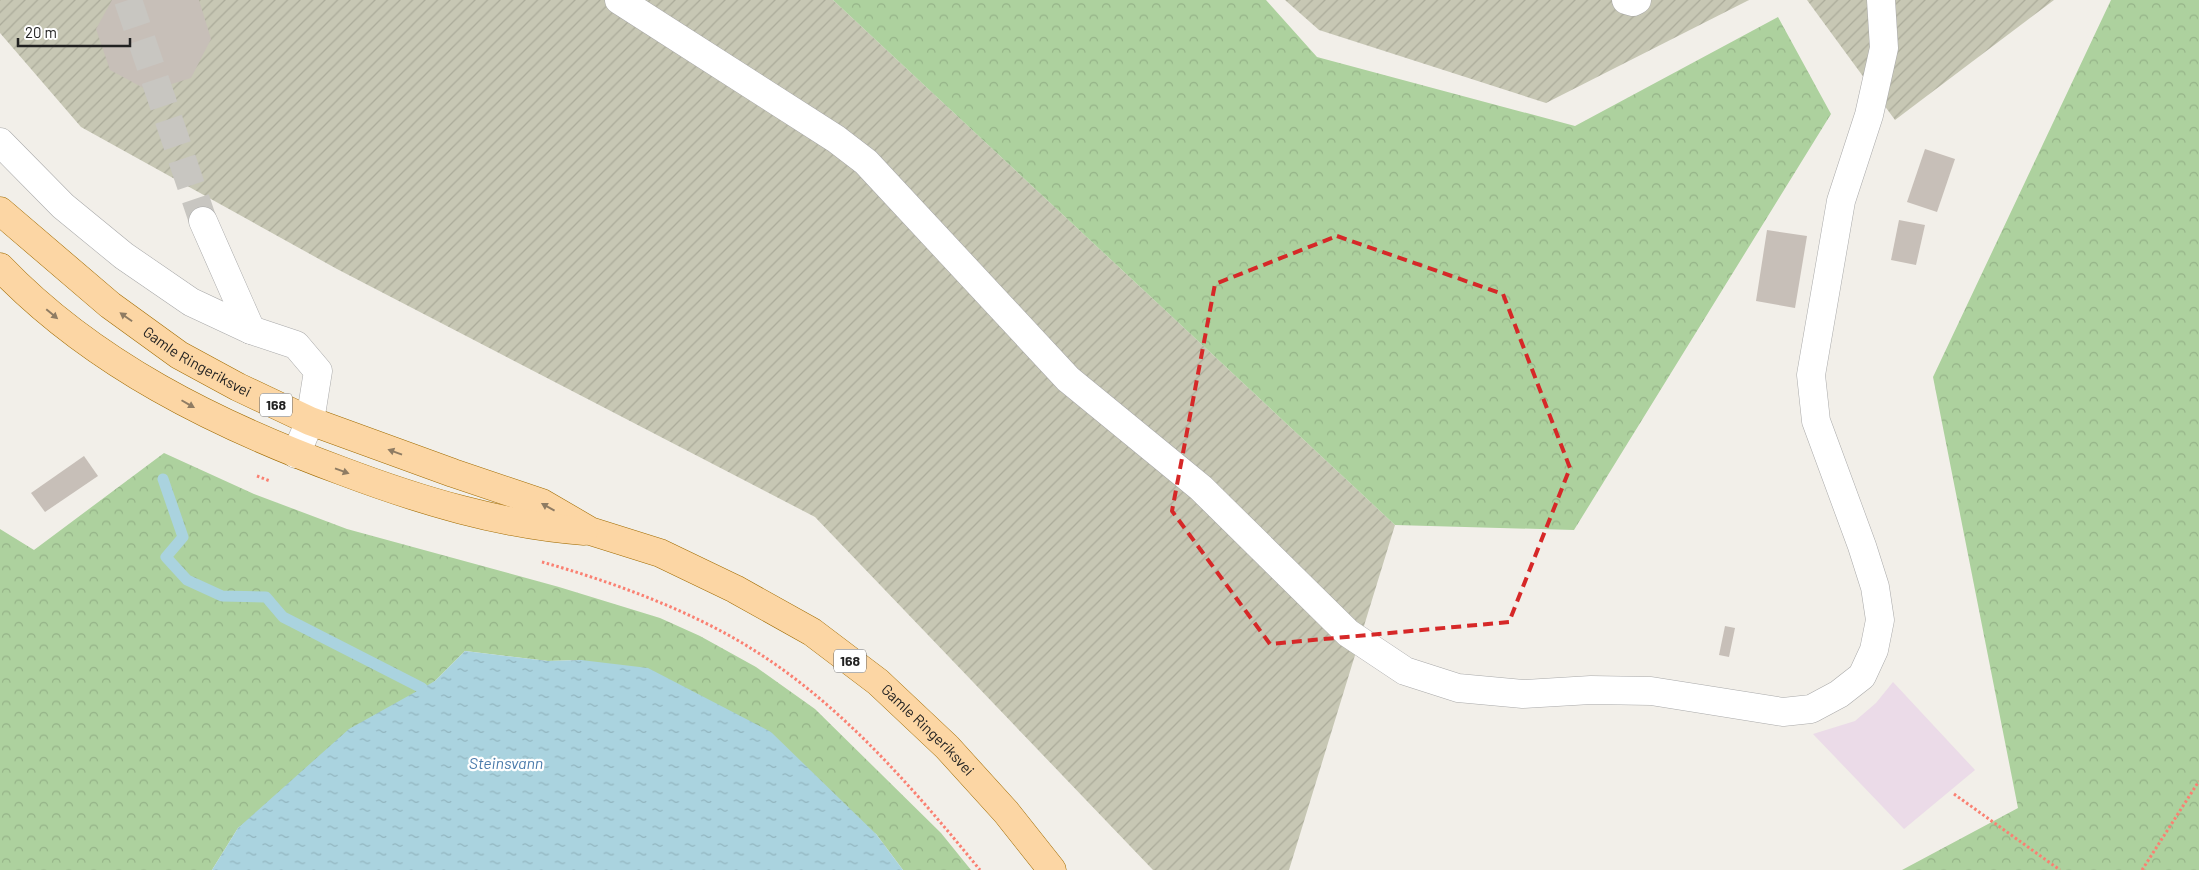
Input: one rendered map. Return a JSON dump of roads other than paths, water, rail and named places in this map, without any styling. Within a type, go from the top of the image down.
[{"type":"main road","name":"Gamle Ringeriksvei","points":[[0,212],[110,305],[179,355],[238,387],[310,421],[542,503],[590,531],[660,553],[735,589],[812,632],[878,682],[947,747],[1006,812],[1052,870]]},
{"type":"main road","name":"Gamle Ringeriksvei","points":[[0,267],[15,283],[72,331],[129,371],[216,420],[296,454],[383,487],[448,506],[541,528],[590,531]]},
{"type":"lane","points":[[619,0],[836,139],[866,162],[1068,379],[1201,488],[1348,633],[1405,671],[1458,688],[1523,694],[1591,690],[1651,691],[1784,712],[1811,709],[1840,694],[1862,676],[1874,650],[1880,620],[1875,587],[1816,421],[1811,375],[1841,201],[1869,116],[1884,48],[1881,0]]},
{"type":"lane","points":[[1626,0],[1633,2],[1637,0]]},
{"type":"lane","points":[[0,142],[63,206],[124,256],[191,302],[251,330],[296,345],[318,371],[310,421],[296,454]]},
{"type":"lane","points":[[203,220],[251,330]]},
{"type":"water","name":"Steinsvann","points":[[465,651],[548,661],[581,660],[648,668],[771,732],[876,834],[903,870],[212,870],[238,828],[349,729],[435,681]]},
{"type":"waterway","points":[[163,479],[183,537],[166,557],[187,580],[222,596],[266,597],[283,617],[422,688]]},
{"type":"tunnel","points":[[128,0],[203,221]]}]
